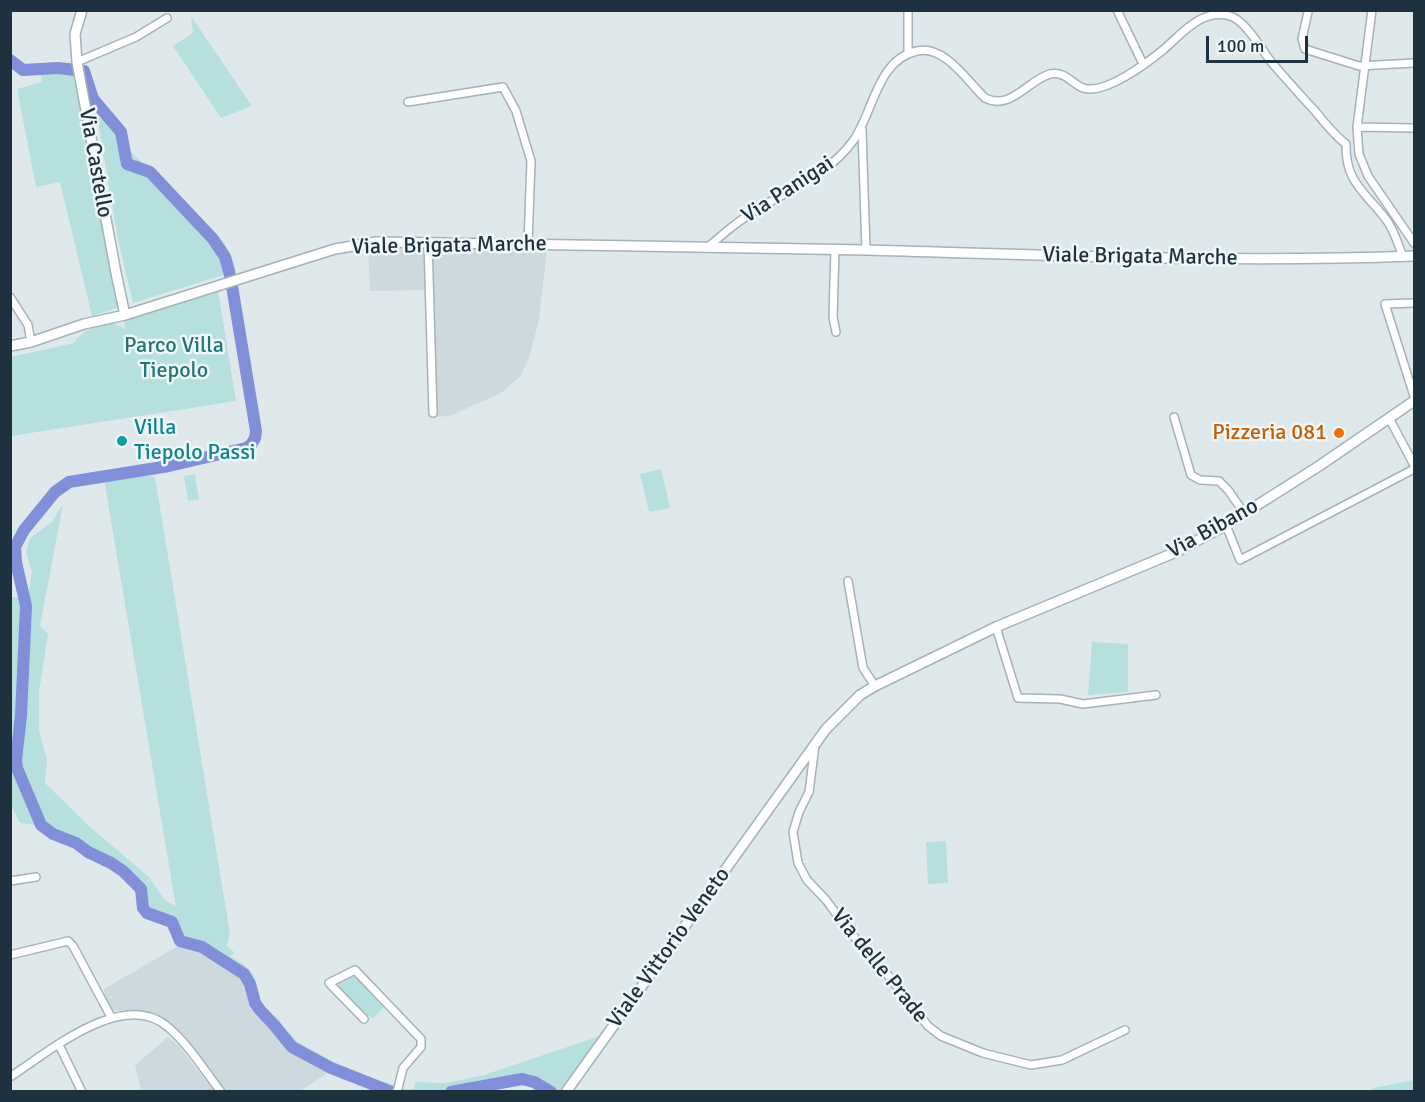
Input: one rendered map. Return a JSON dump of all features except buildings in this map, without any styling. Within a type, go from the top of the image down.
[{"type":"street","name":"Via Castello","points":[[82,10],[75,34],[77,63],[125,315]]},
{"type":"street","points":[[908,10],[908,54],[928,50],[935,52],[948,60],[985,98],[996,102],[1014,96],[1051,74],[1062,75],[1080,87],[1094,89],[1121,78],[1143,64],[1197,20],[1213,16],[1231,16],[1243,26],[1271,62],[1346,144],[1358,146]]},
{"type":"street","points":[[1117,10],[1143,64]]},
{"type":"street","points":[[1231,16],[1238,10]]},
{"type":"street","points":[[1372,10],[1358,128],[1358,146],[1361,162],[1368,176],[1414,243]]},
{"type":"street","points":[[1308,12],[1302,39],[1305,49],[1359,66],[1414,63]]},
{"type":"street","points":[[77,63],[136,37],[167,18]]},
{"type":"street","name":"Via Panigai","points":[[707,248],[728,229],[816,175],[845,151],[858,134],[880,82],[894,65],[908,54]]},
{"type":"street","points":[[408,102],[503,87],[516,111],[531,161],[528,244]]},
{"type":"street","points":[[1358,128],[1414,128]]},
{"type":"street","points":[[862,130],[866,250]]},
{"type":"street","points":[[1346,144],[1346,158],[1353,181],[1385,218],[1394,233],[1402,257]]},
{"type":"street","name":"Viale Brigata Marche","points":[[10,346],[32,342],[84,324],[125,315],[351,245],[376,242],[835,249],[1115,258],[1311,260],[1414,256]]},
{"type":"street","points":[[428,243],[433,413]]},
{"type":"street","points":[[835,249],[833,317],[836,332]]},
{"type":"street","points":[[10,297],[28,325],[32,342]]},
{"type":"street","points":[[1414,303],[1385,304],[1414,396]]},
{"type":"street","name":"Via Bibano","points":[[771,805],[844,709],[860,695],[996,627],[1176,552],[1226,525],[1414,401]]},
{"type":"street","name":"Via Bibano","points":[[1174,417],[1191,475],[1200,480],[1219,481],[1244,513]]},
{"type":"street","points":[[1226,525],[1240,561],[1414,467],[1389,418]]},
{"type":"street","points":[[849,581],[863,668],[875,686]]},
{"type":"street","points":[[996,627],[1018,698],[1060,699],[1083,704],[1156,695]]},
{"type":"street","name":"Via delle Prade","points":[[815,745],[809,792],[799,812],[794,832],[798,863],[807,880],[883,969],[927,1026],[941,1036],[983,1053],[1031,1065],[1062,1060],[1125,1030]]},
{"type":"street","name":"Viale Vittorio Veneto","points":[[566,1092],[771,805]]},
{"type":"street","points":[[10,881],[36,877]]},
{"type":"street","points":[[10,955],[68,941],[73,946],[111,1017]]},
{"type":"street","points":[[364,1019],[329,983],[355,970],[421,1039],[421,1047],[403,1068],[397,1092]]},
{"type":"street","points":[[10,1077],[59,1045],[111,1017],[139,1015],[156,1019],[170,1028],[221,1092]]},
{"type":"street","points":[[59,1045],[82,1092]]},
{"type":"shaded area","points":[[368,248],[547,250],[539,320],[529,358],[520,377],[501,393],[450,416],[429,417],[428,290],[370,291]]},
{"type":"shaded area","points":[[178,946],[202,952],[238,974],[245,982],[247,994],[256,1014],[282,1042],[329,1072],[300,1091],[226,1091],[186,1040],[157,1014],[135,1010],[105,1011],[104,989]]},
{"type":"shaded area","points":[[168,1037],[179,1046],[214,1091],[141,1091],[135,1065]]},
{"type":"green space","points":[[191,16],[252,106],[221,118],[173,46],[193,33]]},
{"type":"green space","points":[[77,62],[123,306],[92,316],[60,182],[36,187],[17,89],[42,82],[38,66]]},
{"type":"green space","points":[[89,68],[99,97],[130,151],[223,241],[236,271],[133,303],[118,240]]},
{"type":"green space","name":"Parco Villa Tiepolo","points":[[218,291],[236,401],[11,436],[11,357],[74,343],[84,333],[98,325],[112,324],[125,330],[124,321]]},
{"type":"green space","points":[[661,469],[670,508],[649,512],[640,474]]},
{"type":"green space","points":[[195,474],[199,499],[188,501],[184,476]]},
{"type":"green space","points":[[142,475],[155,477],[230,934],[227,946],[235,953],[230,956],[245,965],[254,975],[265,1007],[296,1041],[334,1062],[405,1089],[414,1089],[415,1082],[446,1083],[484,1075],[600,1036],[562,1091],[542,1091],[522,1084],[486,1092],[376,1092],[299,1057],[288,1050],[271,1028],[256,1014],[241,977],[202,952],[177,945],[169,926],[142,915],[137,906],[136,891],[110,867],[94,861],[66,843],[44,835],[35,825],[20,823],[11,805],[11,597],[19,597],[29,591],[32,572],[26,552],[30,538],[52,522],[63,504],[40,626],[48,634],[39,692],[39,731],[47,760],[45,783],[90,827],[149,877],[164,899],[176,907],[104,479]]},
{"type":"green space","points":[[1092,642],[1128,644],[1128,692],[1088,695]]},
{"type":"green space","points":[[946,841],[948,883],[928,884],[926,842]]},
{"type":"green space","points":[[354,974],[385,1006],[373,1018],[361,1013],[338,986],[339,982]]},
{"type":"green space","points":[[1414,1080],[1414,1091],[1371,1091],[1373,1088]]},
{"type":"waterway","points":[[10,60],[23,70],[58,68],[84,71],[93,99],[121,132],[127,164],[150,172],[213,239],[225,257],[231,279]]},
{"type":"waterway","points":[[232,286],[256,431],[251,445],[169,466],[69,482],[55,492],[24,530],[15,547],[26,606],[17,768],[41,825],[53,834],[76,843],[123,871],[141,889],[143,908],[147,913],[172,922],[180,941],[202,947],[244,974],[250,984],[255,1003],[292,1047],[331,1068],[392,1092]]},
{"type":"waterway","points":[[451,1092],[522,1079],[534,1082],[551,1092]]},
{"type":"place","name":"Pizzeria 081","points":[[1339,433]]},
{"type":"place","name":"Villa Tiepolo Passi","points":[[122,441]]}]
